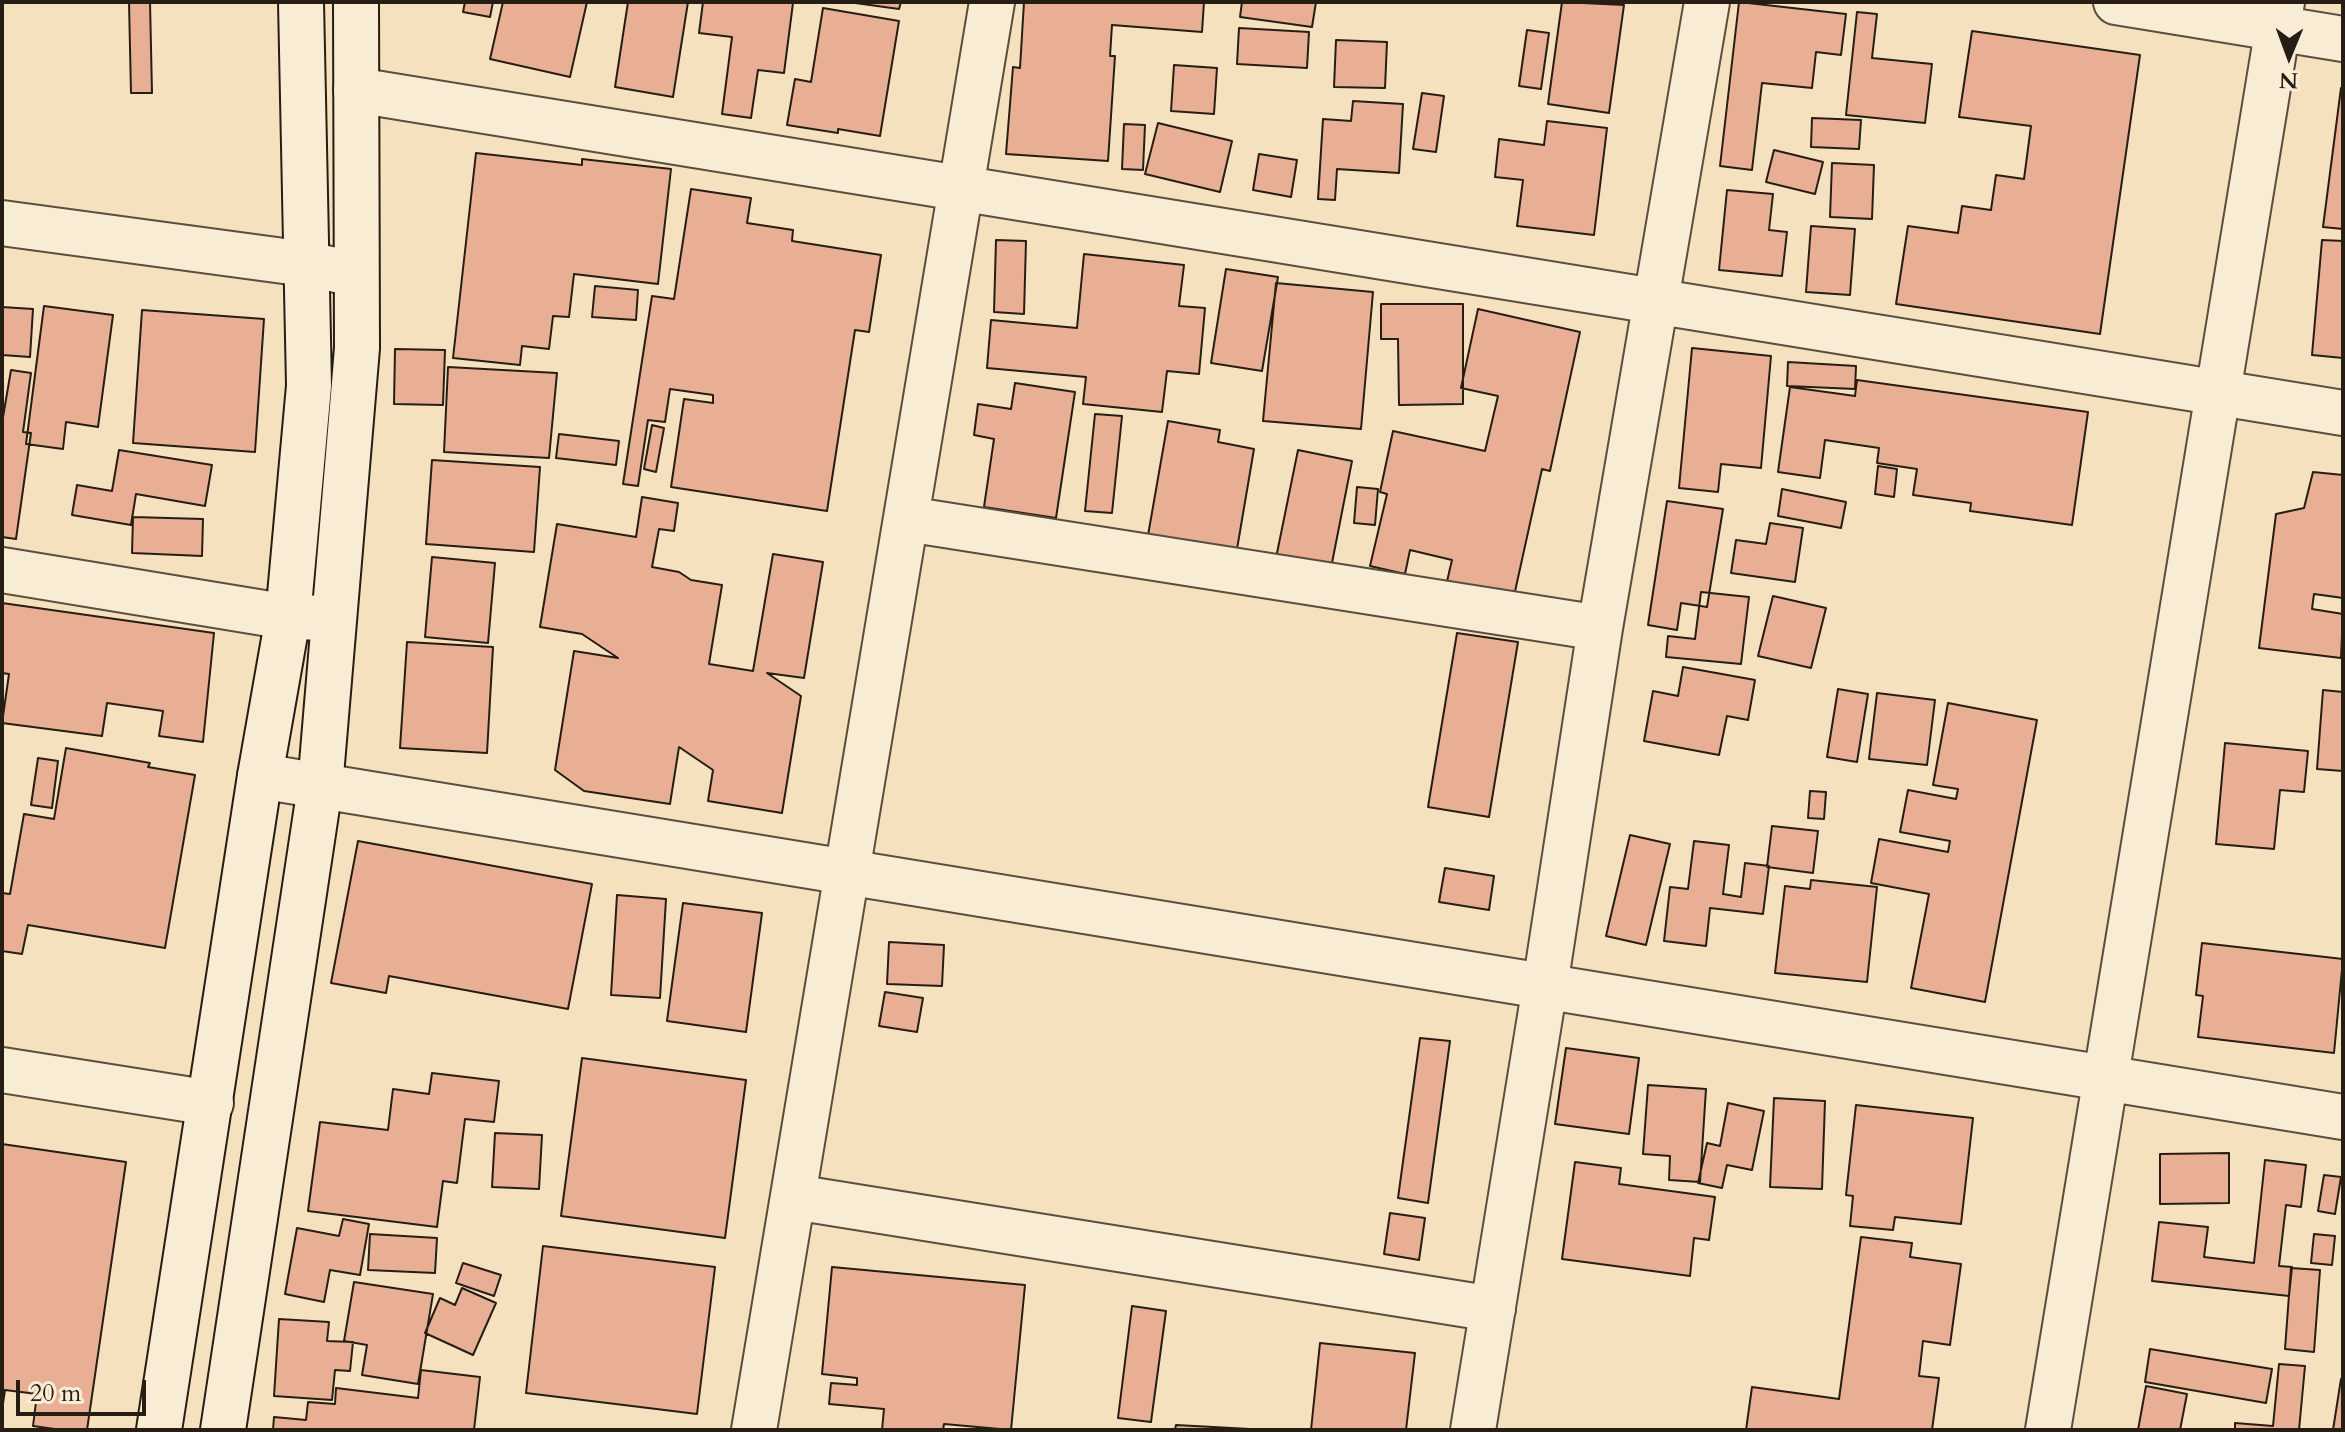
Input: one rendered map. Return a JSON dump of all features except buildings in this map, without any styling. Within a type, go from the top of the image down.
[{"type":"street","points":[[159,1430],[260,776],[288,617],[309,386],[301,2]]},
{"type":"street","points":[[223,1430],[320,787],[357,348],[356,2]]},
{"type":"street","points":[[754,1430],[992,2]]},
{"type":"street","points":[[1473,1430],[1600,628],[1707,2]]},
{"type":"street","points":[[2116,2],[2280,15],[2343,39]]},
{"type":"street","points":[[2048,1430],[2280,15]]},
{"type":"street","points":[[356,90],[2343,413]]},
{"type":"street","points":[[2,223],[306,264],[356,274]]},
{"type":"street","points":[[907,519],[1600,628]]},
{"type":"street","points":[[2,570],[288,617],[334,618]]},
{"type":"street","points":[[260,776],[2343,1117]]},
{"type":"street","points":[[2,1070],[211,1103]]},
{"type":"street","points":[[794,1197],[1493,1309]]}]
